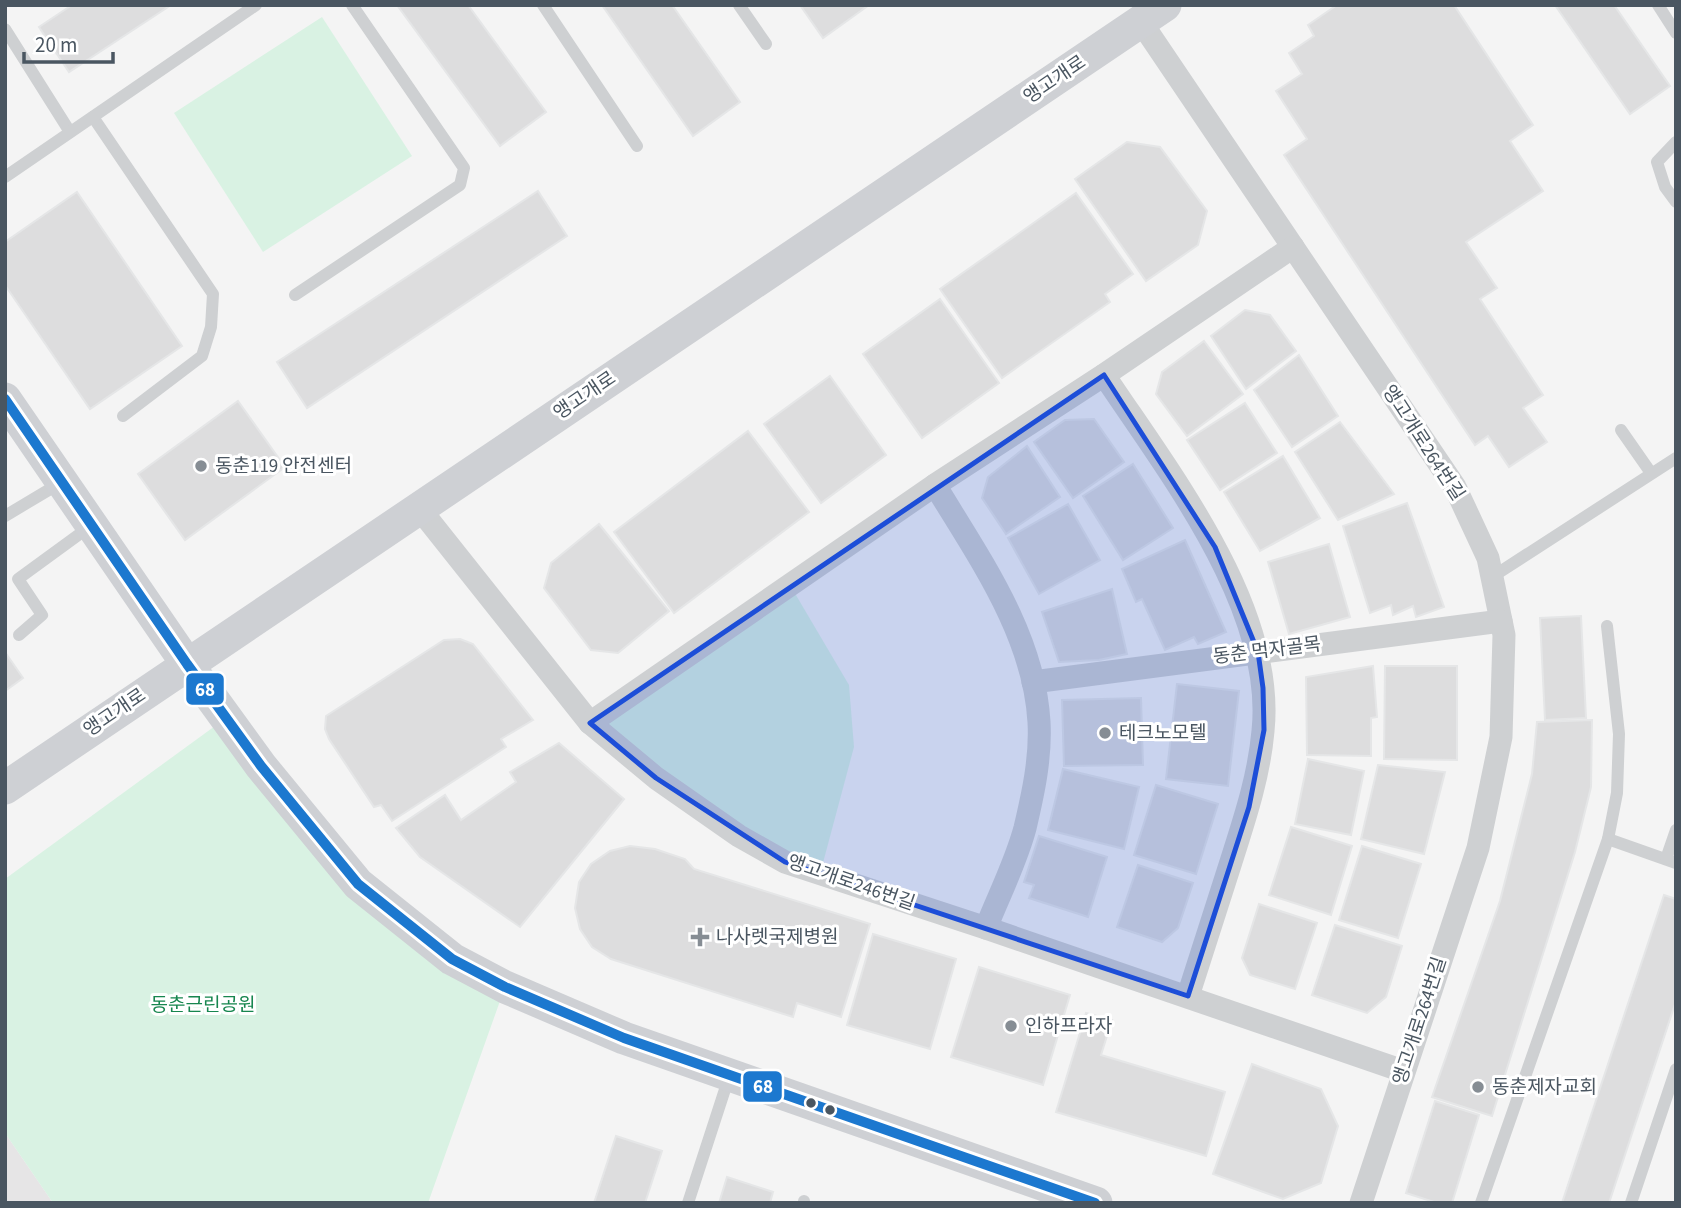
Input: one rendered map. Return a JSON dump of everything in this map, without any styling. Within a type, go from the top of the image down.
[{"type":"main road","name":"앵고개로","points":[[5,788],[1153,14]]},
{"type":"main road","points":[[5,398],[187,664],[261,766],[358,884],[452,959],[506,987],[624,1038],[1096,1203]]},
{"type":"street","name":"앵고개로264번길","points":[[1153,14],[1293,247],[1455,487],[1488,558],[1504,635],[1501,737],[1478,848],[1361,1203]]},
{"type":"street","points":[[590,723],[935,485],[1293,247]]},
{"type":"street","points":[[1104,375],[1215,547],[1258,652],[1263,688],[1264,730],[1248,807],[1188,996]]},
{"type":"street","points":[[935,485],[1000,594],[1033,682],[1039,723],[1036,778],[1024,831],[986,928]]},
{"type":"street","name":"앵고개로246번길","points":[[419,508],[590,723],[656,778],[739,836],[785,862],[1188,996],[1403,1071]]},
{"type":"street","name":"동춘 먹자골목","points":[[1033,682],[1501,621]]},
{"type":"lane","points":[[5,177],[256,5]]},
{"type":"lane","points":[[295,295],[460,185],[464,168],[352,5]]},
{"type":"lane","points":[[543,5],[637,146]]},
{"type":"lane","points":[[739,5],[766,44]]},
{"type":"lane","points":[[1658,5],[1676,33]]},
{"type":"lane","points":[[5,29],[70,132]]},
{"type":"lane","points":[[93,117],[213,293],[211,327],[202,356],[123,416]]},
{"type":"lane","points":[[1676,142],[1657,162],[1665,187],[1676,202]]},
{"type":"lane","points":[[1621,430],[1651,473]]},
{"type":"lane","points":[[1492,576],[1676,458]]},
{"type":"lane","points":[[5,516],[62,482]]},
{"type":"lane","points":[[19,635],[42,615],[18,579],[92,525]]},
{"type":"lane","points":[[1480,1203],[1608,839],[1617,793],[1619,734],[1607,626]]},
{"type":"lane","points":[[1608,839],[1671,861],[1676,830]]},
{"type":"lane","points":[[1632,1203],[1676,1069]]},
{"type":"lane","points":[[688,1203],[729,1076]]},
{"type":"highlighted area","points":[[1104,375],[1215,547],[1258,652],[1263,688],[1264,730],[1249,807],[1188,996],[785,862],[656,778],[590,723]]},
{"type":"shaded area","points":[[5,1133],[53,1203],[5,1203]]},
{"type":"green space","points":[[322,17],[412,156],[263,252],[174,113]]},
{"type":"green space","points":[[790,585],[849,685],[854,747],[820,874],[785,862],[590,723]]},
{"type":"green space","name":"동춘근린공원","points":[[226,718],[358,884],[505,987],[428,1203],[53,1203],[5,1133],[5,879]]},
{"type":"building","points":[[72,5],[171,5],[69,72],[39,27]]},
{"type":"building","points":[[397,5],[468,5],[546,112],[500,146]]},
{"type":"building","points":[[602,5],[672,5],[740,102],[693,136]]},
{"type":"building","points":[[800,5],[869,5],[823,38]]},
{"type":"building","points":[[1337,5],[1454,5],[1533,125],[1510,141],[1543,191],[1466,242],[1497,288],[1480,299],[1543,395],[1523,408],[1547,442],[1509,467],[1488,436],[1475,445],[1284,155],[1307,139],[1276,91],[1302,74],[1289,53],[1314,36],[1308,25]]},
{"type":"building","points":[[1555,5],[1614,5],[1670,86],[1630,114]]},
{"type":"building","points":[[1127,142],[1160,147],[1207,211],[1198,245],[1146,281],[1075,179]]},
{"type":"building","points":[[538,191],[567,236],[307,408],[277,362]]},
{"type":"building","points":[[77,192],[182,346],[90,409],[5,285],[5,242]]},
{"type":"building","points":[[1076,193],[1133,274],[1105,294],[1110,302],[1002,378],[940,289]]},
{"type":"building","points":[[940,299],[999,383],[922,438],[863,354]]},
{"type":"building","points":[[1245,310],[1270,315],[1296,351],[1246,389],[1211,336]]},
{"type":"building","points":[[1204,341],[1243,394],[1187,436],[1156,394],[1162,372]]},
{"type":"building","points":[[1299,355],[1338,416],[1292,447],[1254,390]]},
{"type":"building","points":[[830,376],[886,455],[821,503],[764,424]]},
{"type":"building","points":[[238,401],[285,467],[185,540],[138,474]]},
{"type":"building","points":[[1245,403],[1277,453],[1220,490],[1187,440]]},
{"type":"building","points":[[1094,419],[1124,462],[1073,498],[1034,442],[1065,420]]},
{"type":"building","points":[[1340,422],[1394,494],[1338,520],[1295,452]]},
{"type":"building","points":[[748,431],[809,512],[674,613],[614,532]]},
{"type":"building","points":[[1027,446],[1060,497],[1006,534],[982,498],[988,477]]},
{"type":"building","points":[[1283,456],[1320,518],[1260,551],[1224,492]]},
{"type":"building","points":[[1133,464],[1173,528],[1123,560],[1083,496]]},
{"type":"building","points":[[1407,503],[1444,607],[1416,617],[1413,606],[1393,615],[1391,605],[1370,613],[1343,526]]},
{"type":"building","points":[[1068,504],[1100,560],[1039,594],[1008,538]]},
{"type":"building","points":[[599,524],[669,611],[618,653],[591,650],[544,588],[551,563]]},
{"type":"building","points":[[1185,540],[1226,632],[1198,644],[1194,637],[1165,650],[1142,599],[1136,602],[1122,569]]},
{"type":"building","points":[[1329,544],[1350,617],[1289,634],[1268,562]]},
{"type":"building","points":[[1112,589],[1127,654],[1099,660],[1059,662],[1042,612]]},
{"type":"building","points":[[1581,616],[1586,718],[1545,720],[1540,618]]},
{"type":"building","points":[[460,639],[473,644],[533,720],[501,739],[506,747],[392,821],[381,805],[374,807],[329,739],[325,729],[326,716],[444,640]]},
{"type":"building","points":[[5,652],[23,678],[5,691]]},
{"type":"building","points":[[1373,666],[1377,717],[1371,718],[1371,756],[1307,755],[1306,677]]},
{"type":"building","points":[[1385,666],[1457,666],[1457,760],[1384,759]]},
{"type":"building","points":[[1177,684],[1239,691],[1228,786],[1166,779]]},
{"type":"building","points":[[1141,698],[1143,765],[1064,766],[1062,700]]},
{"type":"building","points":[[1592,720],[1591,787],[1575,852],[1492,1116],[1432,1097],[1500,901],[1532,774],[1537,722]]},
{"type":"building","points":[[559,743],[624,799],[520,927],[420,857],[396,828],[445,795],[461,820],[516,782],[510,772]]},
{"type":"building","points":[[1308,759],[1364,771],[1351,835],[1295,824]]},
{"type":"building","points":[[1378,765],[1445,772],[1424,854],[1361,839]]},
{"type":"building","points":[[1063,769],[1139,787],[1124,849],[1048,830]]},
{"type":"building","points":[[1156,785],[1218,804],[1196,874],[1134,855]]},
{"type":"building","points":[[1291,827],[1352,846],[1331,915],[1269,895]]},
{"type":"building","points":[[1039,836],[1107,857],[1088,917],[1029,898],[1034,885],[1024,882]]},
{"type":"building","name":"나사렛국제병원","points":[[630,846],[655,849],[685,859],[694,869],[870,924],[841,1017],[797,1003],[793,1017],[611,959],[592,947],[580,929],[575,908],[579,882],[591,864],[610,851]]},
{"type":"building","points":[[1362,846],[1421,864],[1398,938],[1339,920]]},
{"type":"building","points":[[1138,865],[1193,883],[1178,928],[1162,942],[1117,927]]},
{"type":"building","points":[[1664,895],[1676,899],[1676,1001],[1609,1203],[1562,1203]]},
{"type":"building","points":[[1259,904],[1317,923],[1295,989],[1250,975],[1242,958]]},
{"type":"building","points":[[1335,925],[1402,946],[1386,997],[1367,1013],[1312,995]]},
{"type":"building","points":[[873,934],[956,959],[930,1049],[847,1025]]},
{"type":"building","name":"인하프라자","points":[[979,967],[1070,995],[1043,1085],[951,1057]]},
{"type":"building","points":[[1086,1013],[1112,1020],[1101,1055],[1225,1092],[1206,1156],[1056,1112]]},
{"type":"building","points":[[1252,1064],[1321,1089],[1338,1126],[1321,1183],[1283,1199],[1213,1174]]},
{"type":"building","points":[[1435,1101],[1479,1115],[1452,1203],[1437,1203],[1406,1193]]},
{"type":"building","points":[[616,1136],[662,1151],[645,1203],[594,1203]]},
{"type":"building","points":[[727,1177],[773,1192],[770,1203],[719,1203]]},
{"type":"transit line","name":"68","points":[[5,399],[187,664],[261,766],[358,884],[452,959],[505,987],[624,1038],[1095,1203]]},
{"type":"place","name":"동춘119 안전센터","points":[[201,466]]},
{"type":"place","name":"테크노모텔","points":[[1105,733]]},
{"type":"place","name":"나사렛국제병원","points":[[700,937]]},
{"type":"place","name":"인하프라자","points":[[1011,1026]]},
{"type":"place","name":"동춘제자교회","points":[[1478,1087]]}]
